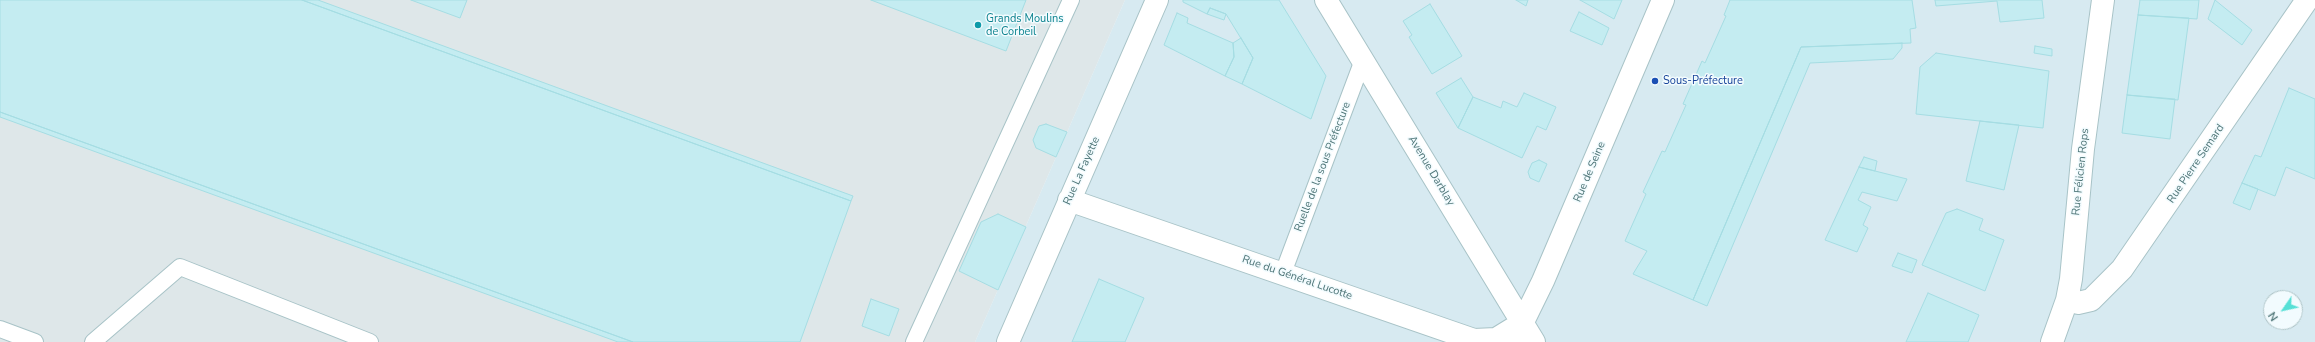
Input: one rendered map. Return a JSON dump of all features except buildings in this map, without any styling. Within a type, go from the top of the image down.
[{"type":"street","name":"Rue La Fayette","points":[[1008,342],[1157,0]]},
{"type":"street","name":"Avenue Darblay","points":[[1326,0],[1363,60],[1518,333],[1534,342]]},
{"type":"street","name":"Rue de Seine","points":[[1518,333],[1543,281],[1663,0]]},
{"type":"street","name":"Rue Félicien Rops","points":[[2052,342],[2067,300],[2082,149],[2103,0]]},
{"type":"street","name":"Rue Pierre Semard","points":[[2067,300],[2078,303],[2091,300],[2122,269],[2307,0]]},
{"type":"street","name":"Rue du Général Lucotte","points":[[1069,200],[1474,340],[1496,339],[1518,333]]},
{"type":"lane","points":[[914,342],[1071,0]]},
{"type":"lane","name":"Ruelle de la sous Préfecture","points":[[1283,273],[1363,60]]},
{"type":"lane","points":[[93,342],[180,267],[370,342]]},
{"type":"lane","points":[[0,329],[35,342]]},
{"type":"shaded area","name":"Grands Moulins de Corbeil","points":[[0,0],[1125,0],[975,342],[0,342]]},
{"type":"shaded area","points":[[1125,0],[2315,0],[2315,342],[975,342]]},
{"type":"place","name":"Grands Moulins de Corbeil","points":[[978,25]]},
{"type":"place","name":"Sous-Préfecture","points":[[1655,81]]}]
